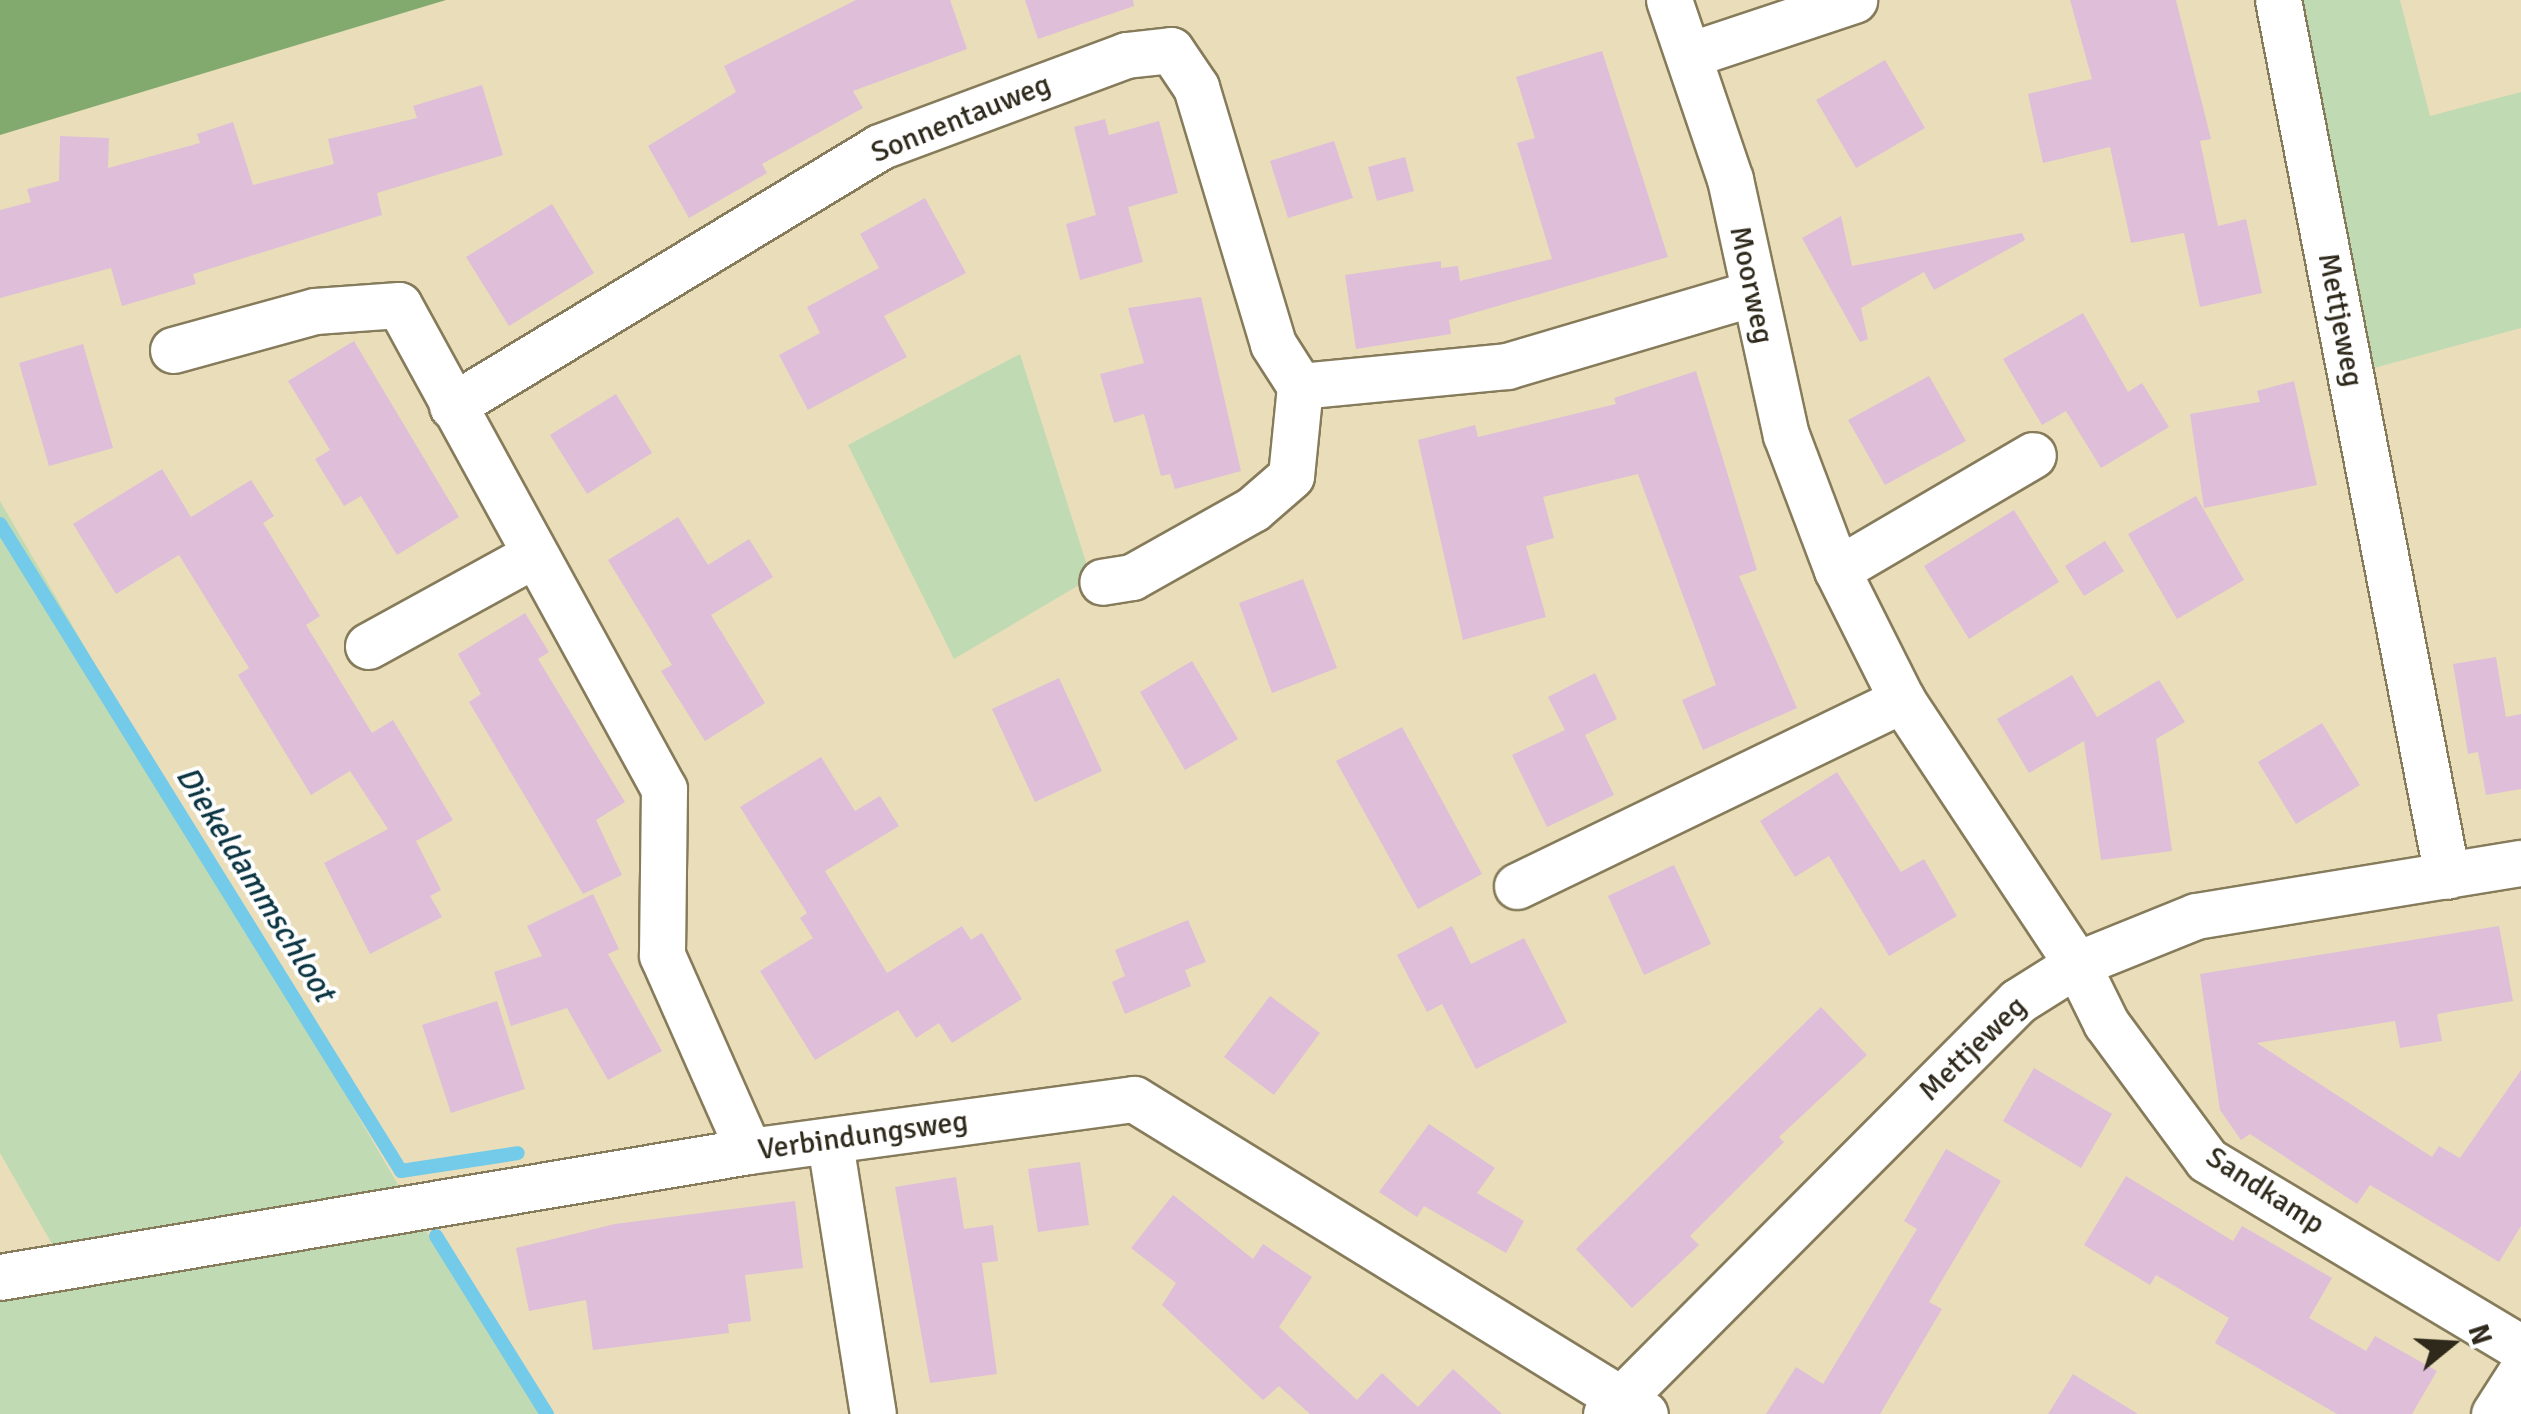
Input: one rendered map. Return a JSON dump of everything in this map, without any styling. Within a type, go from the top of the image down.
[{"type":"street","name":"Moorweg","points":[[1669,0],[1692,54],[1730,179],[1750,294],[1786,435],[1837,570],[1902,700],[2077,964]]},
{"type":"street","points":[[1692,54],[1854,0]]},
{"type":"street","name":"Mettjeweg","points":[[2278,0],[2446,876]]},
{"type":"street","name":"Sonnentauweg","points":[[452,406],[879,147],[1126,55],[1171,50],[1196,86],[1273,344],[1300,386]]},
{"type":"street","points":[[1102,582],[1149,568],[1253,509],[1291,476],[1300,386],[1506,366],[1750,294]]},
{"type":"street","points":[[172,350],[315,311],[399,305],[532,556],[664,789],[662,956],[749,1151]]},
{"type":"street","points":[[1837,570],[2033,454]]},
{"type":"street","points":[[368,646],[532,556]]},
{"type":"street","points":[[1517,886],[1902,700]]},
{"type":"street","name":"Mettjeweg","points":[[1624,1409],[2018,1001],[2077,964],[2196,916],[2521,864]]},
{"type":"street","name":"Sandkamp","points":[[2077,964],[2106,1023],[2207,1160],[2521,1348]]},
{"type":"street","name":"Verbindungsweg","points":[[0,1277],[749,1151],[830,1143],[1134,1098],[1624,1409]]},
{"type":"street","points":[[830,1143],[872,1414]]},
{"type":"street","points":[[2494,1414],[2521,1372]]},
{"type":"green space","points":[[0,0],[446,0],[0,135]]},
{"type":"green space","points":[[2292,0],[2400,0],[2430,116],[2521,92],[2521,328],[2363,371]]},
{"type":"green space","points":[[1020,354],[1091,578],[954,659],[848,445]]},
{"type":"green space","points":[[0,501],[411,1207],[542,1414],[0,1414],[0,1279],[64,1265],[0,1153]]},
{"type":"building","points":[[856,0],[950,0],[967,49],[853,91],[863,108],[762,164],[767,173],[689,218],[648,146],[736,92],[724,66]]},
{"type":"building","points":[[1025,0],[1133,0],[1134,6],[1038,39]]},
{"type":"building","points":[[2070,0],[2176,0],[2211,139],[2200,141],[2218,226],[2246,219],[2262,293],[2200,307],[2184,233],[2131,243],[2110,147],[2043,163],[2028,94],[2092,79]]},
{"type":"building","points":[[1602,51],[1668,257],[1449,320],[1451,334],[1356,349],[1345,275],[1441,261],[1441,268],[1458,266],[1460,281],[1552,259],[1517,143],[1535,138],[1516,77]]},
{"type":"building","points":[[1885,60],[1925,128],[1856,168],[1816,100]]},
{"type":"building","points":[[482,85],[503,155],[377,193],[382,215],[193,274],[196,284],[122,306],[111,268],[0,298],[0,210],[31,202],[27,189],[59,181],[60,136],[109,138],[108,168],[200,143],[197,134],[233,122],[253,185],[334,164],[328,139],[417,118],[413,106]]},
{"type":"building","points":[[1105,119],[1109,135],[1159,121],[1178,193],[1128,207],[1143,262],[1080,280],[1066,224],[1096,215],[1074,127]]},
{"type":"building","points":[[1334,141],[1353,198],[1288,218],[1270,161]]},
{"type":"building","points":[[1405,157],[1414,191],[1377,201],[1368,167]]},
{"type":"building","points":[[925,198],[966,273],[884,316],[907,357],[808,410],[779,355],[820,333],[807,307],[879,268],[860,234]]},
{"type":"building","points":[[552,204],[594,273],[509,326],[466,257]]},
{"type":"building","points":[[1841,216],[1852,266],[2022,233],[2025,240],[1934,290],[1924,272],[1861,308],[1868,339],[1860,342],[1802,238]]},
{"type":"building","points":[[1201,297],[1241,471],[1175,489],[1170,474],[1161,476],[1144,414],[1114,423],[1100,374],[1144,363],[1128,308]]},
{"type":"building","points":[[2083,313],[2128,392],[2142,383],[2169,427],[2101,468],[2066,411],[2042,425],[2003,359]]},
{"type":"building","points":[[354,341],[459,517],[397,555],[361,496],[344,506],[315,459],[330,450],[288,381]]},
{"type":"building","points":[[83,344],[113,448],[49,466],[19,363]]},
{"type":"building","points":[[1696,371],[1757,570],[1739,576],[1797,708],[1703,750],[1682,700],[1716,685],[1638,474],[1543,497],[1554,538],[1526,546],[1546,617],[1463,640],[1418,440],[1475,425],[1478,437],[1616,404],[1614,398]]},
{"type":"building","points":[[1929,376],[1966,441],[1885,485],[1848,420]]},
{"type":"building","points":[[2294,381],[2317,485],[2204,508],[2190,414],[2260,402],[2257,391]]},
{"type":"building","points":[[616,394],[652,453],[587,494],[550,435]]},
{"type":"building","points":[[162,469],[191,517],[251,480],[274,516],[263,523],[320,616],[306,625],[372,733],[393,720],[453,820],[416,841],[441,890],[430,896],[442,917],[370,954],[324,863],[388,829],[350,771],[311,795],[238,675],[249,668],[179,555],[116,594],[73,524]]},
{"type":"building","points":[[2196,496],[2244,580],[2177,619],[2128,534]]},
{"type":"building","points":[[2014,510],[2059,582],[1969,639],[1924,566]]},
{"type":"building","points":[[678,517],[708,565],[749,539],[773,577],[711,615],[765,703],[705,741],[661,671],[672,665],[608,560]]},
{"type":"building","points":[[2105,541],[2124,571],[2084,596],[2065,566]]},
{"type":"building","points":[[1303,579],[1337,668],[1272,693],[1239,603]]},
{"type":"building","points":[[525,613],[549,652],[538,659],[625,802],[596,820],[622,875],[583,894],[469,702],[481,694],[458,654]]},
{"type":"building","points":[[2496,657],[2506,717],[2521,714],[2521,789],[2486,795],[2478,752],[2468,754],[2453,664]]},
{"type":"building","points":[[1192,661],[1238,739],[1185,770],[1140,692]]},
{"type":"building","points":[[1595,673],[1617,719],[1585,735],[1614,795],[1547,827],[1512,755],[1565,730],[1548,697]]},
{"type":"building","points":[[2072,675],[2097,717],[2159,680],[2185,722],[2156,739],[2172,851],[2101,860],[2084,741],[2029,773],[1997,719]]},
{"type":"building","points":[[1059,678],[1102,771],[1035,802],[992,709]]},
{"type":"building","points":[[2322,723],[2360,785],[2296,824],[2258,762]]},
{"type":"building","points":[[1402,727],[1482,874],[1418,909],[1336,761]]},
{"type":"building","points":[[821,757],[855,811],[880,796],[899,826],[825,871],[887,973],[962,926],[971,940],[982,933],[1022,999],[952,1043],[939,1023],[916,1038],[898,1010],[815,1060],[760,971],[813,938],[800,918],[807,913],[740,807]]},
{"type":"building","points":[[1837,772],[1901,872],[1924,859],[1957,916],[1889,956],[1829,856],[1795,877],[1760,821]]},
{"type":"building","points":[[1674,865],[1711,944],[1644,975],[1608,896]]},
{"type":"building","points":[[593,894],[619,949],[608,954],[662,1051],[608,1080],[567,1008],[511,1026],[494,972],[542,956],[527,926]]},
{"type":"building","points":[[1188,920],[1206,962],[1185,970],[1191,986],[1125,1014],[1112,982],[1125,976],[1115,950]]},
{"type":"building","points":[[1452,926],[1471,964],[1524,938],[1567,1022],[1476,1069],[1442,1004],[1427,1012],[1397,955]]},
{"type":"building","points":[[2499,926],[2513,1001],[2437,1014],[2442,1041],[2400,1048],[2395,1021],[2257,1043],[2432,1157],[2439,1146],[2460,1158],[2521,1070],[2521,1226],[2499,1262],[2370,1185],[2357,1204],[2250,1134],[2241,1140],[2220,1110],[2200,974]]},
{"type":"building","points":[[1270,996],[1320,1033],[1274,1095],[1224,1057]]},
{"type":"building","points":[[497,1001],[525,1089],[451,1113],[422,1025]]},
{"type":"building","points":[[1821,1007],[1867,1055],[1779,1137],[1784,1142],[1690,1236],[1699,1245],[1632,1308],[1576,1249]]},
{"type":"building","points":[[2034,1068],[2112,1114],[2081,1168],[2003,1121]]},
{"type":"building","points":[[1429,1124],[1495,1168],[1477,1193],[1524,1221],[1506,1253],[1424,1206],[1417,1217],[1379,1192]]},
{"type":"building","points":[[1946,1149],[2001,1181],[1929,1302],[1942,1309],[1880,1414],[1766,1414],[1796,1367],[1823,1384],[1917,1229],[1904,1221]]},
{"type":"building","points":[[1080,1162],[1089,1225],[1038,1232],[1028,1169]]},
{"type":"building","points":[[2126,1176],[2233,1241],[2242,1226],[2332,1278],[2309,1318],[2366,1351],[2375,1336],[2437,1371],[2412,1414],[2337,1414],[2215,1343],[2229,1318],[2156,1275],[2150,1285],[2084,1245]]},
{"type":"building","points":[[956,1177],[964,1229],[993,1225],[998,1261],[982,1263],[997,1374],[930,1383],[895,1187]]},
{"type":"building","points":[[1173,1195],[1253,1259],[1263,1244],[1312,1277],[1279,1327],[1357,1400],[1382,1373],[1418,1407],[1453,1369],[1502,1414],[1310,1414],[1279,1386],[1263,1400],[1162,1305],[1176,1283],[1131,1248]]},
{"type":"building","points":[[795,1201],[803,1268],[745,1275],[751,1321],[728,1324],[729,1333],[593,1350],[586,1300],[529,1311],[516,1248],[615,1224]]},
{"type":"building","points":[[2073,1374],[2138,1414],[2048,1414]]},
{"type":"waterway","name":"Diekeldammschloot","points":[[0,524],[401,1171],[518,1153]]},
{"type":"waterway","points":[[436,1236],[547,1414]]}]
